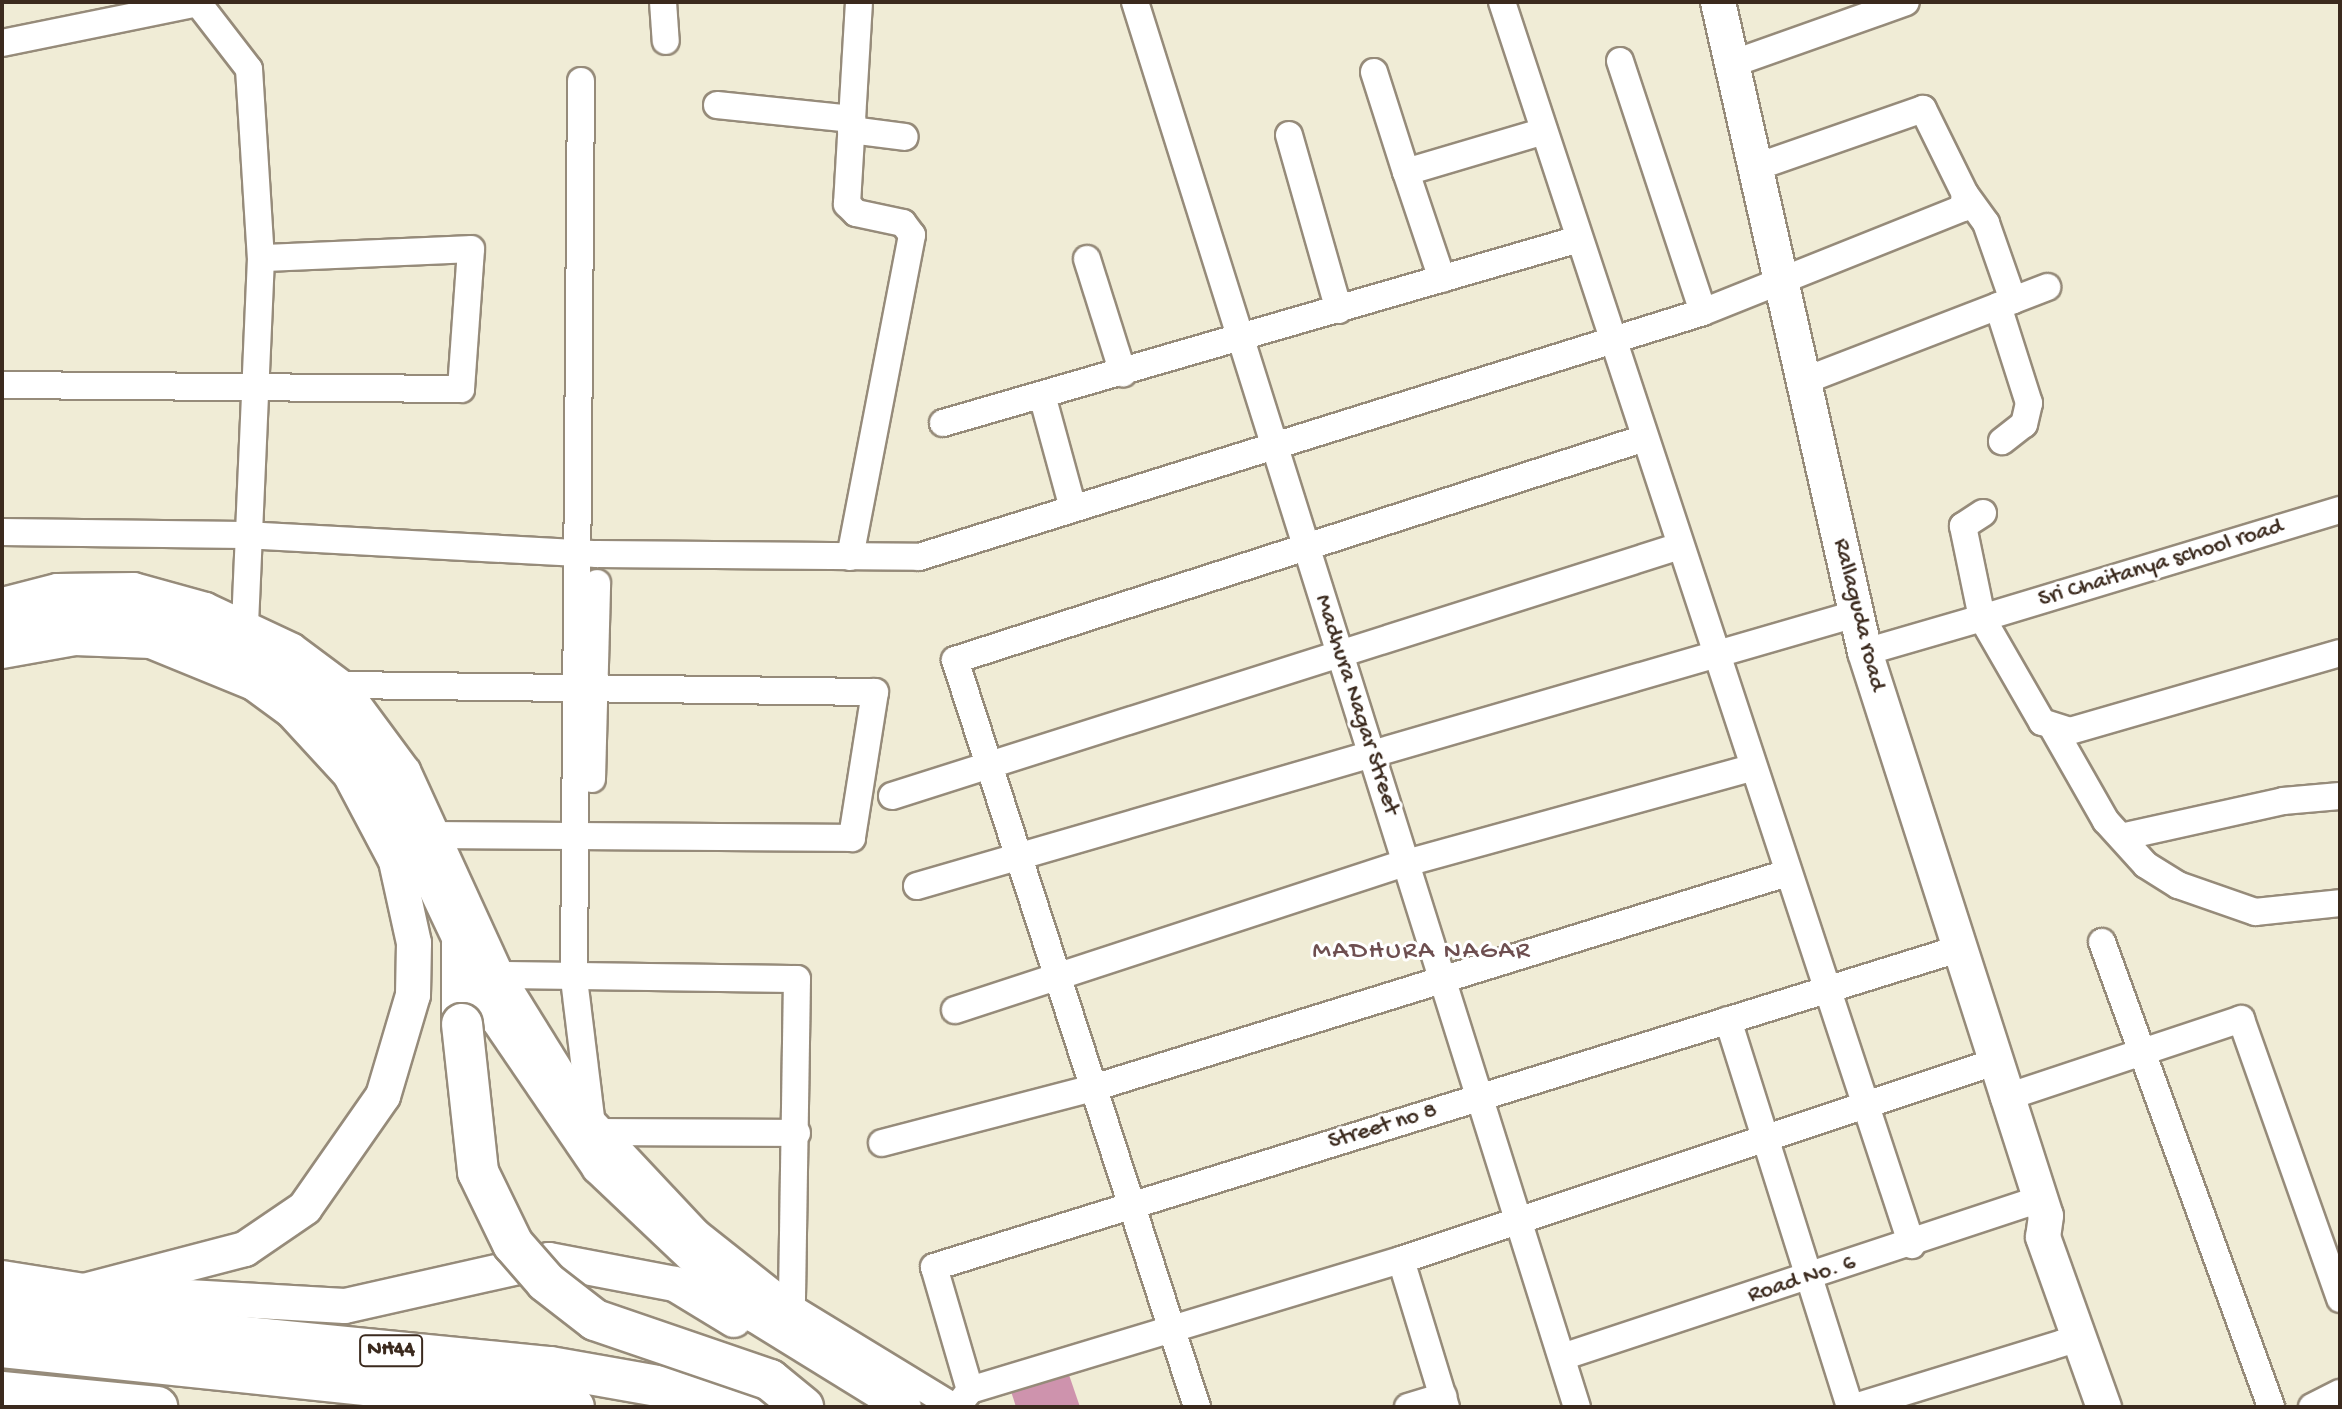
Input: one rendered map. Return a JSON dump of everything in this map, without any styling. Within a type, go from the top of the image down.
[{"type":"highway","points":[[462,943],[462,1024],[478,1172],[513,1244],[546,1282],[595,1320],[770,1380],[803,1407]]},
{"type":"highway","name":"NH44","points":[[2,1313],[550,1367],[777,1407]]},
{"type":"highway","name":"NH44","points":[[2,1347],[493,1396],[574,1407]]},
{"type":"highway","points":[[2,1392],[157,1407]]},
{"type":"highway","points":[[441,1407],[493,1396]]},
{"type":"main road","name":"Rallaguda road","points":[[1718,2],[1737,62],[1754,168],[1865,652],[1955,950],[2004,1098],[2047,1220],[2122,1407]]},
{"type":"main road","points":[[2,622],[88,607],[138,612],[230,639],[278,668],[328,707],[381,773],[525,1067],[619,1189],[755,1315],[904,1407]]},
{"type":"main road","points":[[2,651],[75,638],[151,641],[254,683],[292,711],[350,774],[396,861],[414,943],[413,995],[383,1096],[305,1208],[245,1249],[84,1291]]},
{"type":"main road","name":"Rallaguda road","points":[[2047,1220],[2079,1338],[2104,1407]]},
{"type":"main road","points":[[2,1278],[84,1291],[345,1306],[487,1269],[549,1260],[609,1267],[675,1284],[877,1407]]},
{"type":"street","points":[[663,2],[666,41]]},
{"type":"street","points":[[850,557],[912,235],[903,223],[850,209],[859,2]]},
{"type":"street","name":"Madhura Nagar Street","points":[[1135,2],[1577,1407]]},
{"type":"street","points":[[1502,2],[1824,990],[1912,1245]]},
{"type":"street","points":[[2,43],[198,3],[240,50],[252,79],[261,258],[244,535],[245,625]]},
{"type":"street","points":[[1737,62],[1895,4]]},
{"type":"street","points":[[1620,61],[1703,312]]},
{"type":"street","points":[[1374,72],[1442,279]]},
{"type":"street","points":[[581,81],[588,553],[581,1006],[597,1126]]},
{"type":"street","points":[[717,105],[852,124],[905,137]]},
{"type":"street","points":[[1754,168],[1923,109],[1965,194],[1986,223],[2029,403],[2024,424],[2002,441]]},
{"type":"street","points":[[1406,172],[1544,131]]},
{"type":"street","points":[[1289,135],[1339,310]]},
{"type":"street","points":[[2,532],[244,535],[588,553],[919,557],[1703,312],[1954,215],[1965,194]]},
{"type":"street","points":[[943,423],[1579,239]]},
{"type":"street","points":[[2,385],[461,389],[471,249],[261,258]]},
{"type":"street","points":[[1087,259],[1123,373]]},
{"type":"street","points":[[1801,382],[2047,287]]},
{"type":"street","points":[[1042,395],[1073,508]]},
{"type":"street","points":[[1197,1407],[955,660],[1305,543],[1645,438]]},
{"type":"street","name":"Sri Chaitanya school road","points":[[1865,652],[2340,510]]},
{"type":"street","points":[[1983,513],[1963,526],[1982,618],[2054,730],[2085,792],[2146,865],[2212,902],[2255,912],[2340,903]]},
{"type":"street","points":[[892,796],[1680,546]]},
{"type":"street","points":[[2,601],[57,587],[134,586],[245,625],[293,647],[344,685],[407,770],[441,835],[501,975],[597,1126],[696,1232],[792,1308],[960,1401],[1170,1326],[1401,1260],[1994,1062]]},
{"type":"street","points":[[917,886],[1714,651],[1855,614]]},
{"type":"street","points":[[2054,730],[2340,653]]},
{"type":"street","points":[[344,685],[875,692],[852,838],[441,835]]},
{"type":"street","points":[[955,1010],[1406,863],[1752,768]]},
{"type":"street","points":[[2121,837],[2283,801],[2340,796]]},
{"type":"street","points":[[882,1143],[1093,1088],[1787,873]]},
{"type":"street","points":[[2102,942],[2146,1050],[2271,1407]]},
{"type":"street","name":"Street no 8","points":[[960,1401],[934,1267],[1955,950]]},
{"type":"street","points":[[501,975],[797,979],[792,1308]]},
{"type":"street","points":[[2004,1098],[2241,1019],[2340,1299]]},
{"type":"street","points":[[1728,1020],[1852,1407],[2079,1338]]},
{"type":"street","points":[[597,1126],[797,1133]]},
{"type":"street","name":"Road No. 6","points":[[1562,1357],[1912,1245],[2047,1220]]},
{"type":"street","points":[[1401,1260],[1444,1401],[1408,1407]]},
{"type":"street","points":[[2312,1407],[2340,1393]]},
{"type":"building","points":[[1067,1369],[1080,1407],[1016,1407],[1010,1388]]},
{"type":"district","name":"MADHURA NAGAR","points":[[1422,953]]}]
